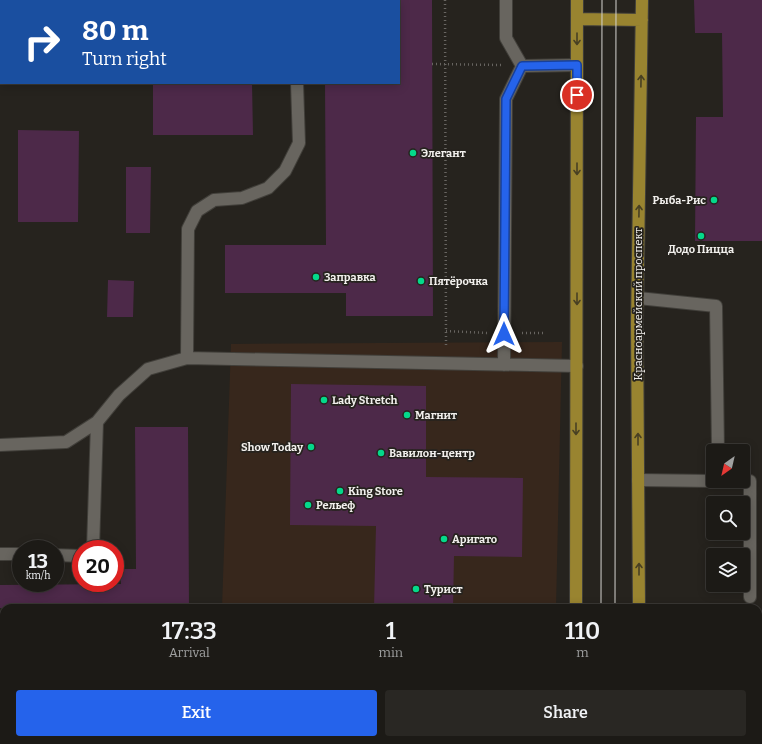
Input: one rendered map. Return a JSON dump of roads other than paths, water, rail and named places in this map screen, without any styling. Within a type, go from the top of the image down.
[{"type":"main road","points":[[576,604],[577,0]]},
{"type":"main road","name":"Красноармейский проспект","points":[[639,604],[638,298],[642,0]]},
{"type":"main road","points":[[577,19],[642,20]]},
{"type":"street","points":[[506,0],[506,38],[522,66]]},
{"type":"street","points":[[522,66],[577,65]]},
{"type":"street","points":[[504,365],[506,99],[522,66]]},
{"type":"street","points":[[187,358],[188,229],[198,211],[214,200],[242,198],[268,188],[285,171],[299,142],[297,84]]},
{"type":"street","points":[[638,298],[716,306],[718,444]]},
{"type":"street","points":[[0,445],[66,442],[97,422],[120,395],[148,369],[187,358],[445,362],[576,366]]},
{"type":"street","points":[[93,540],[97,422]]},
{"type":"street","points":[[638,480],[706,481]]},
{"type":"street","points":[[750,488],[750,598]]},
{"type":"street","points":[[0,554],[12,554]]},
{"type":"tram line","points":[[601,604],[602,0]]},
{"type":"tram line","points":[[615,604],[616,0]]},
{"type":"place","name":"Элегант","points":[[413,153]]},
{"type":"place","name":"Рыба-Рис","points":[[714,200]]},
{"type":"place","name":"Додо Пицца","points":[[701,236]]},
{"type":"place","name":"Заправка","points":[[316,277]]},
{"type":"place","name":"Пятёрочка","points":[[421,281]]},
{"type":"place","name":"Lady Stretch","points":[[324,400]]},
{"type":"place","name":"Магнит","points":[[407,415]]},
{"type":"place","name":"Show Today","points":[[311,447]]},
{"type":"place","name":"Вавилон-центр","points":[[381,453]]},
{"type":"place","name":"King Store","points":[[340,491]]},
{"type":"place","name":"Рельеф","points":[[308,505]]},
{"type":"place","name":"Аригато","points":[[444,539]]},
{"type":"place","name":"Турист","points":[[416,589]]}]
